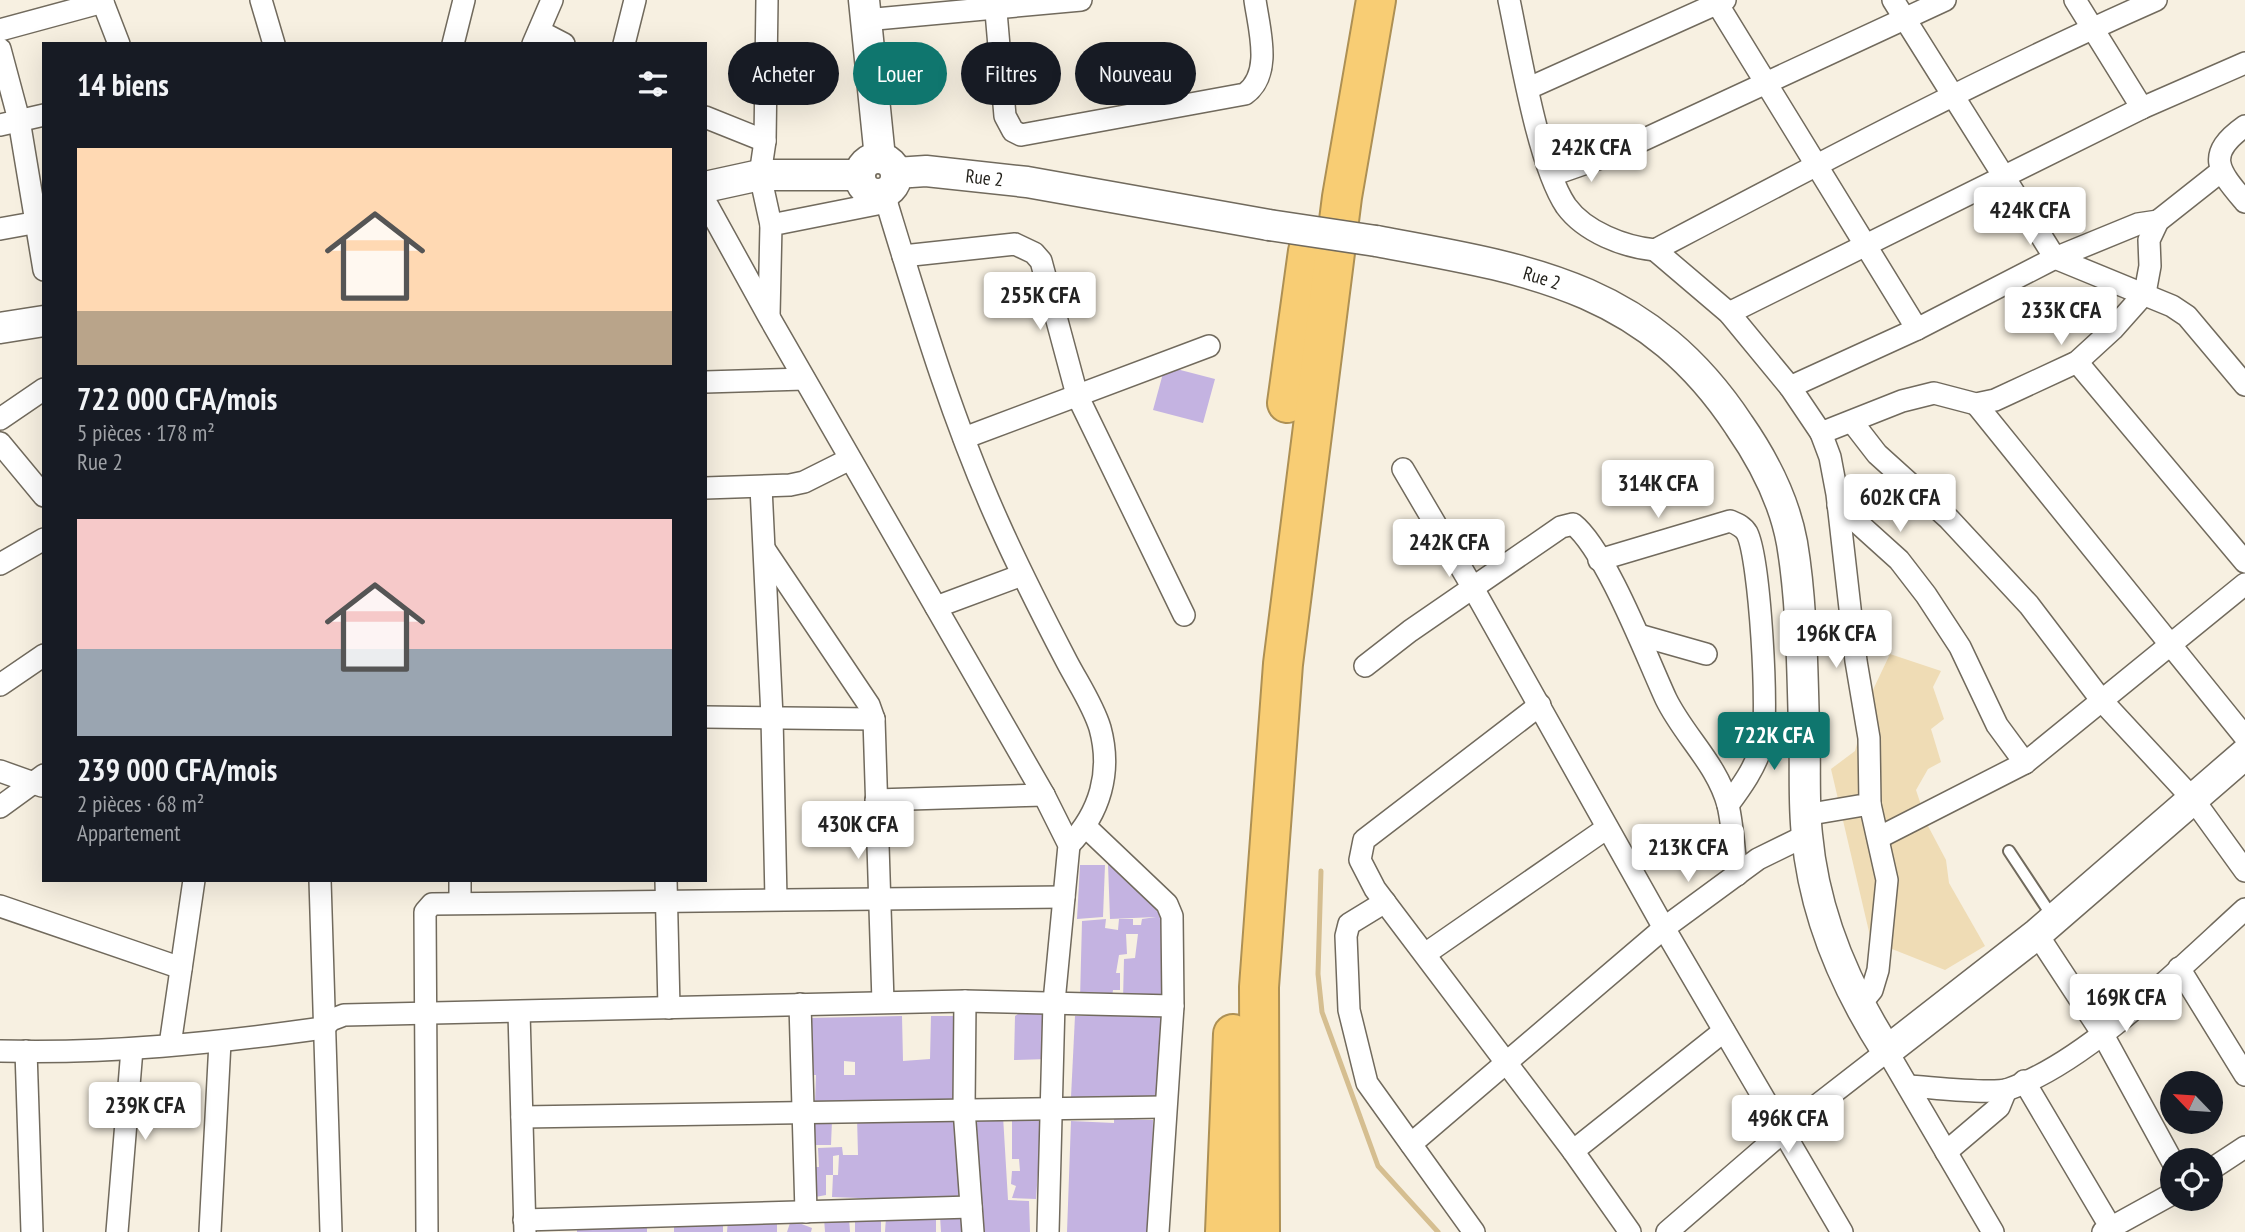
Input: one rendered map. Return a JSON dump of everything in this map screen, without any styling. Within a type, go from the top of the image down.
[{"type":"highway","points":[[1225,1232],[1240,897],[1256,671],[1295,332],[1349,0]]},
{"type":"highway","points":[[1260,1232],[1259,987],[1283,664],[1340,210],[1376,0]]},
{"type":"street","points":[[261,0],[273,42]]},
{"type":"street","points":[[454,42],[464,0]]},
{"type":"street","points":[[552,0],[536,37],[556,42]]},
{"type":"street","points":[[624,42],[635,0]]},
{"type":"street","points":[[766,0],[765,141],[760,175],[771,225],[769,317]]},
{"type":"street","points":[[1069,845],[1086,827],[1097,807],[1106,770],[1100,729],[1022,575],[964,438],[903,256],[881,180],[864,10],[1081,0]]},
{"type":"street","points":[[995,3],[1005,116],[1013,131],[1021,135],[1245,94],[1253,88],[1261,69],[1255,0]]},
{"type":"street","points":[[1508,0],[1552,175],[1566,205],[1583,223],[1637,248],[1655,250],[1817,165],[2092,28],[2156,0]]},
{"type":"street","points":[[1893,0],[2055,258],[2145,293],[2187,316],[2245,385]]},
{"type":"street","points":[[1552,175],[1615,153],[1945,0]]},
{"type":"street","points":[[2075,0],[2142,108]]},
{"type":"street","points":[[0,30],[102,1],[117,42]]},
{"type":"street","points":[[1529,88],[1719,1],[1917,329]]},
{"type":"street","points":[[0,49],[10,122],[40,222],[42,246]]},
{"type":"street","points":[[1729,313],[2142,108],[2245,63]]},
{"type":"street","points":[[10,122],[42,115]]},
{"type":"street","points":[[707,118],[765,141]]},
{"type":"street","points":[[2245,126],[2222,148],[2218,159],[2220,172],[2245,202]]},
{"type":"street","name":"Rue 2","points":[[707,187],[760,175],[881,180],[926,172],[1027,181],[1493,262],[1584,291],[1633,317],[1668,342],[1699,370],[1723,400],[1776,487],[1791,541],[1799,621],[1806,825],[1815,891],[1858,1007],[1886,1051]]},
{"type":"street","points":[[1790,387],[1917,329],[2055,258],[2138,224],[2158,220],[2220,172]]},
{"type":"street","points":[[771,225],[881,180]]},
{"type":"street","points":[[707,205],[804,379],[1044,795],[1069,845],[1054,1002],[1048,1232]]},
{"type":"street","points":[[1821,433],[1853,423],[1902,401],[1934,393],[1976,404],[2032,384],[2077,362],[2113,329],[2145,293],[2150,266],[2149,240],[2158,220]]},
{"type":"street","points":[[0,229],[40,222]]},
{"type":"street","points":[[903,256],[1015,244],[1034,253],[1041,261],[1077,395],[1184,615]]},
{"type":"street","points":[[1655,250],[1729,313],[1790,387],[1821,433],[1830,457],[1868,737],[1870,804],[1880,837],[1887,880],[1878,970],[1872,990],[1858,1007]]},
{"type":"street","points":[[0,328],[42,321]]},
{"type":"street","points":[[964,438],[1209,346]]},
{"type":"street","points":[[2077,362],[2245,562]]},
{"type":"street","points":[[707,382],[804,379]]},
{"type":"street","points":[[0,419],[42,389]]},
{"type":"street","points":[[1976,404],[2245,737]]},
{"type":"street","points":[[1853,423],[1877,454],[1949,519],[2029,605],[2102,701],[2193,799],[2245,871]]},
{"type":"street","points":[[0,443],[42,494]]},
{"type":"street","points":[[707,488],[761,487],[804,482],[850,459]]},
{"type":"street","points":[[1403,469],[1474,588],[1664,928],[1842,1232]]},
{"type":"street","points":[[761,487],[772,717],[776,899]]},
{"type":"street","points":[[1838,505],[1899,560],[1926,594],[1960,647],[1997,725],[2025,762]]},
{"type":"street","points":[[1599,560],[1730,521],[1747,532],[1754,554],[1760,625],[1764,681],[1763,742],[1746,781],[1728,805]]},
{"type":"street","points":[[1365,666],[1410,631],[1568,524],[1577,528],[1599,560],[1639,635],[1667,700],[1713,771],[1728,805],[1737,875]]},
{"type":"street","points":[[0,564],[42,540]]},
{"type":"street","points":[[765,550],[869,705],[874,719],[883,1002]]},
{"type":"street","points":[[936,607],[1022,575]]},
{"type":"street","points":[[1880,837],[2025,762],[2245,584]]},
{"type":"street","points":[[1639,635],[1706,654]]},
{"type":"street","points":[[0,685],[42,655]]},
{"type":"street","points":[[1540,705],[1364,839],[1360,860],[1385,902],[1573,1151],[1630,1232]]},
{"type":"street","points":[[707,717],[874,719]]},
{"type":"street","points":[[1667,1232],[1784,1131],[2045,926],[2245,754]]},
{"type":"street","points":[[0,771],[39,781]]},
{"type":"street","points":[[0,807],[39,781]]},
{"type":"street","points":[[877,800],[1044,795]]},
{"type":"street","points":[[1411,1144],[1664,928],[1806,825],[1870,804]]},
{"type":"street","points":[[1086,827],[1170,909],[1173,1006],[1164,1107],[1158,1232]]},
{"type":"street","points":[[1426,954],[1608,828]]},
{"type":"street","points":[[170,1045],[194,882]]},
{"type":"street","points":[[320,882],[331,1232]]},
{"type":"street","points":[[666,890],[669,1008]]},
{"type":"street","points":[[426,1232],[425,912],[432,904],[460,891],[666,890],[776,899],[1063,897]]},
{"type":"street","points":[[1385,902],[1349,924],[1346,936],[1349,1010],[1367,1083],[1474,1232]]},
{"type":"street","points":[[0,906],[181,968]]},
{"type":"street","points":[[1946,1152],[1999,1107],[2015,1086],[2071,1057],[2179,968],[2245,909]]},
{"type":"street","points":[[2045,926],[2165,1148]]},
{"type":"street","points":[[2179,968],[2245,1075]]},
{"type":"street","points":[[0,1051],[132,1049],[220,1042],[323,1028],[331,1020],[344,1015],[965,1000],[1173,1006]]},
{"type":"street","points":[[965,1000],[964,1109],[972,1232]]},
{"type":"street","points":[[800,1004],[806,1212]]},
{"type":"street","points":[[519,1012],[524,1226],[971,1207]]},
{"type":"street","points":[[1573,1151],[1724,1031]]},
{"type":"street","points":[[210,1232],[220,1042]]},
{"type":"street","points":[[117,1232],[132,1049]]},
{"type":"street","points":[[26,1051],[32,1232]]},
{"type":"street","points":[[1886,1051],[1993,1232]]},
{"type":"street","points":[[1908,1086],[2015,1086]]},
{"type":"street","points":[[2015,1086],[2107,1230],[2160,1201]]},
{"type":"street","points":[[522,1117],[1164,1107]]},
{"type":"street","points":[[2223,1161],[2245,1147]]},
{"type":"lane","points":[[2009,851],[2045,926]]},
{"type":"shaded area","points":[[1890,654],[1941,671],[1933,687],[1944,719],[1931,729],[1941,762],[1928,769],[1916,790],[1928,826],[1946,860],[1949,883],[1985,946],[1945,970],[1892,949],[1870,936],[1831,769],[1855,751],[1871,694]]},
{"type":"building","points":[[1165,366],[1215,379],[1203,423],[1153,410]]},
{"type":"building","points":[[1108,864],[1119,864],[1161,916],[1161,946],[1169,946],[1167,1000],[1123,1000],[1124,959],[1135,958],[1138,934],[1126,934],[1127,954],[1119,955],[1116,973],[1120,973],[1120,990],[1113,990],[1112,997],[1080,999],[1082,921],[1106,919],[1105,928],[1118,930],[1119,919],[1133,919],[1133,925],[1141,925],[1142,919],[1156,917],[1110,919]]},
{"type":"building","points":[[1080,865],[1105,865],[1103,917],[1077,919]]},
{"type":"building","points":[[1041,1014],[1047,1019],[1048,1059],[1014,1060],[1015,1016]]},
{"type":"building","points":[[1167,1014],[1161,1098],[1071,1097],[1075,1016]]},
{"type":"building","points":[[902,1016],[903,1061],[930,1059],[931,1016],[958,1016],[960,1100],[815,1103],[816,1075],[809,1075],[808,1018]],"holes":[[[844,1061],[855,1062],[855,1075],[844,1075]]]},
{"type":"building","points":[[1003,1116],[1008,1200],[1029,1201],[1030,1232],[979,1232],[975,1117]]},
{"type":"building","points":[[1012,1116],[1042,1118],[1036,1199],[1012,1198],[1016,1186],[1011,1184],[1012,1171],[1020,1171],[1019,1159],[1012,1159]]},
{"type":"building","points":[[857,1117],[957,1118],[962,1202],[832,1197],[833,1175],[826,1175],[826,1195],[810,1198],[811,1167],[819,1167],[818,1148],[842,1147],[843,1155],[858,1155]],"holes":[[[839,1155],[838,1175],[833,1175],[833,1156]]]},
{"type":"building","points":[[1114,1119],[1153,1120],[1151,1232],[1067,1232],[1071,1121],[1114,1123]]},
{"type":"building","points":[[810,1120],[832,1120],[831,1145],[810,1145]]},
{"type":"building","points":[[936,1215],[936,1232],[885,1232],[886,1217]]},
{"type":"building","points":[[940,1216],[969,1217],[969,1232],[941,1232]]},
{"type":"building","points":[[824,1218],[849,1219],[850,1232],[825,1232]]},
{"type":"building","points":[[855,1219],[881,1220],[881,1232],[855,1232]]},
{"type":"building","points":[[723,1220],[723,1232],[674,1232],[674,1221]]},
{"type":"building","points":[[728,1220],[777,1220],[777,1232],[727,1232]]},
{"type":"building","points":[[791,1220],[812,1228],[811,1232],[787,1232]]},
{"type":"building","points":[[577,1224],[647,1224],[647,1232],[577,1232]]},
{"type":"waterway","points":[[1321,871],[1318,974],[1322,1012],[1378,1166],[1438,1232]]}]
